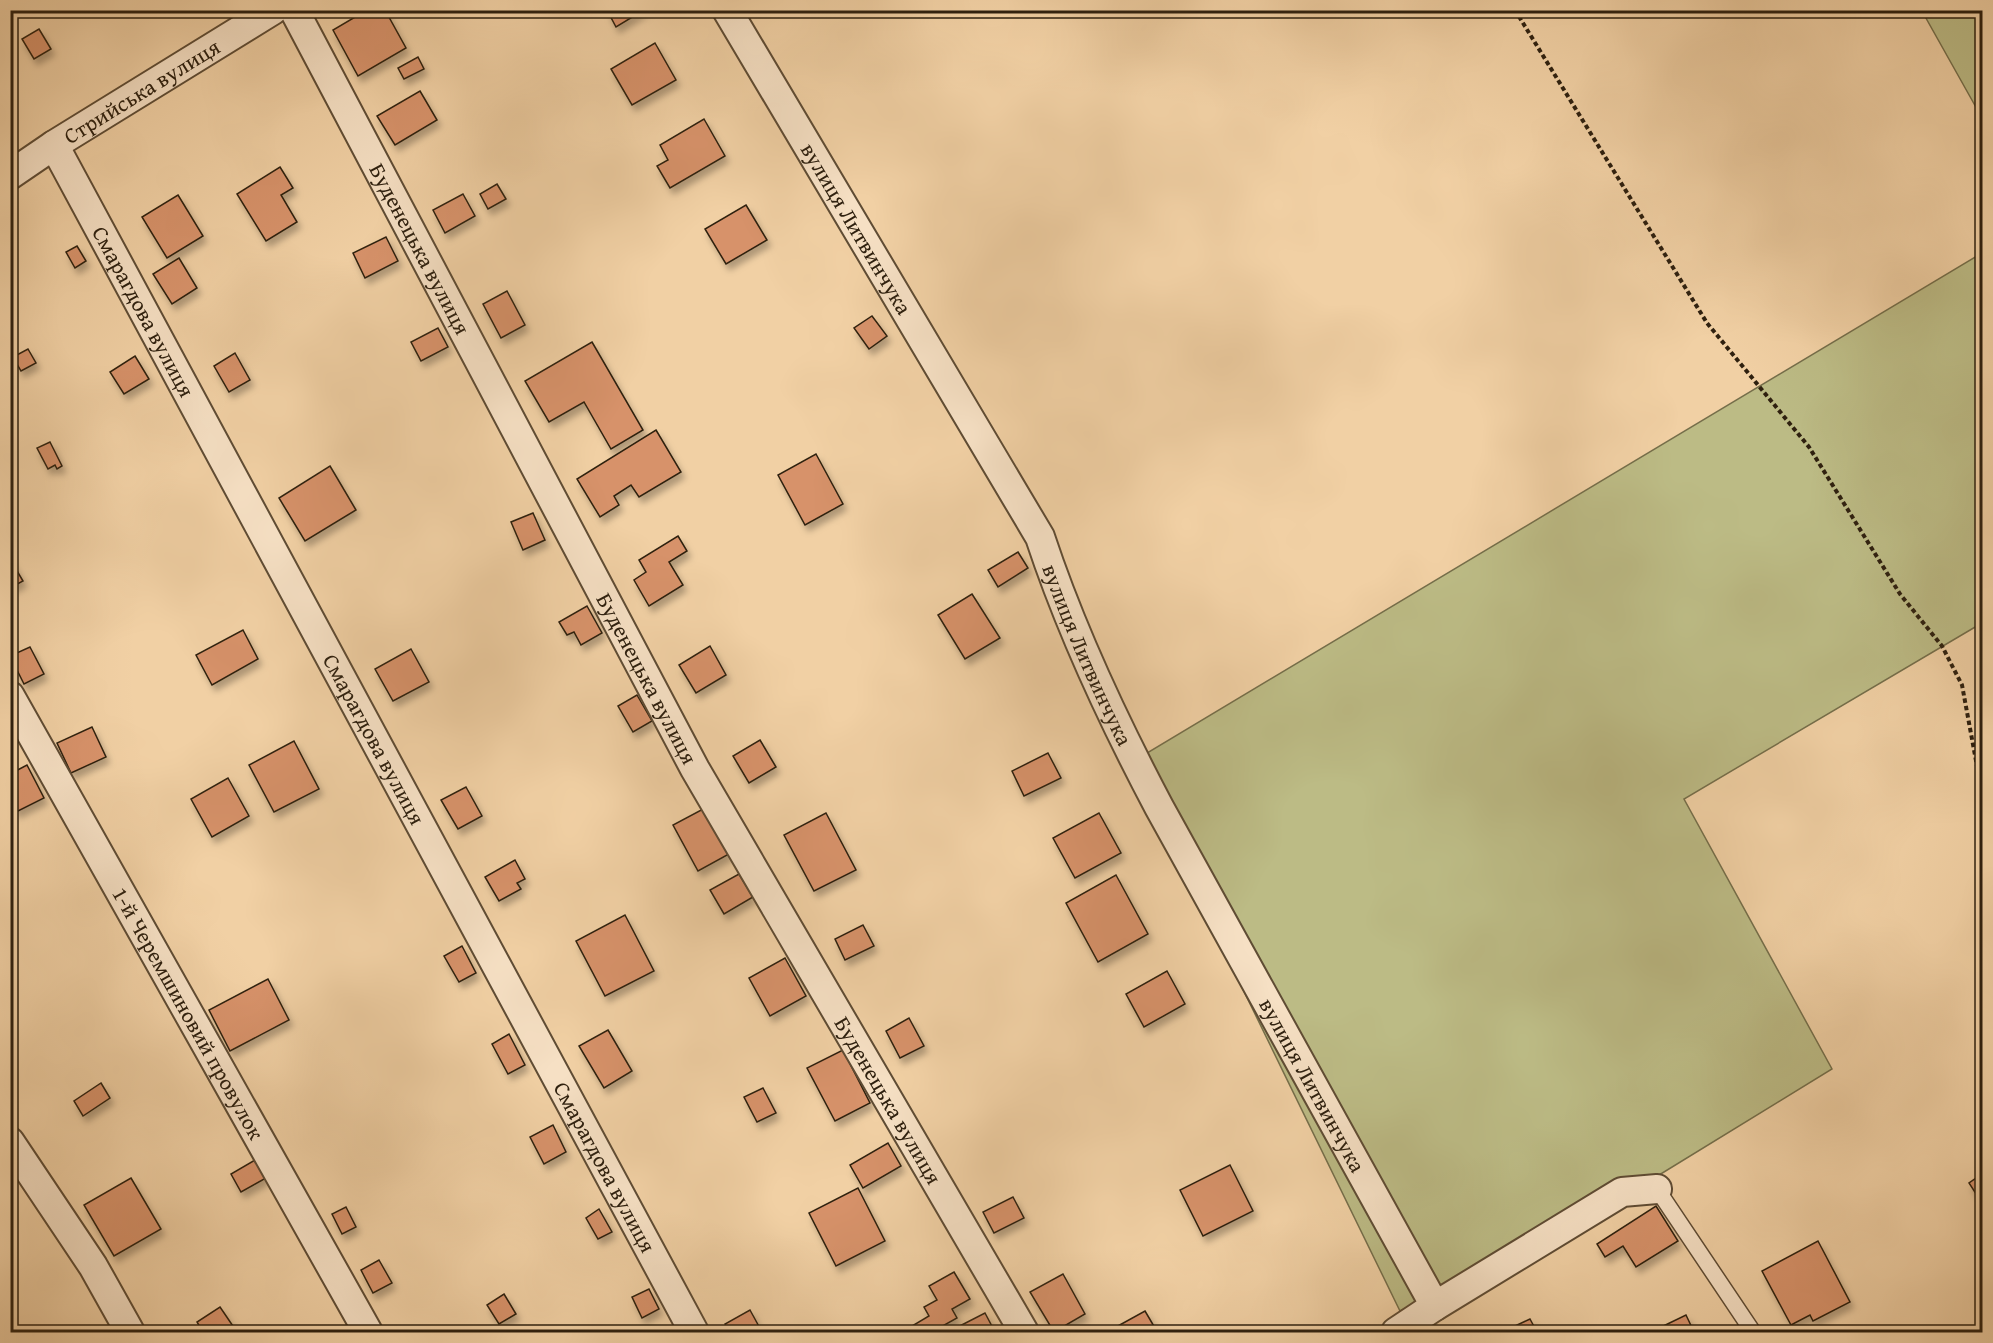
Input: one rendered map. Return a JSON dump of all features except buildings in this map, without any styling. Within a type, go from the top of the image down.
[{"type":"street","name":"Стрийська вулиця","points":[[10,176],[54,145],[273,10]]},
{"type":"street","name":"Буденецька вулиця","points":[[294,10],[695,769],[1024,1332]]},
{"type":"street","name":"вулиця Литвинчука","points":[[727,10],[1040,537],[1059,596],[1120,732],[1435,1306]]},
{"type":"street","name":"Смарагдова вулиця","points":[[54,145],[694,1332]]},
{"type":"street","name":"1-й Черемшиновий провулок","points":[[10,696],[368,1332]]},
{"type":"street","points":[[10,1142],[93,1266],[130,1332]]},
{"type":"street","points":[[1396,1332],[1622,1192],[1658,1189]]},
{"type":"lane","points":[[1658,1189],[1753,1332]]},
{"type":"path","points":[[1515,10],[1707,324],[1809,447],[1900,594],[1942,646],[1962,685],[1979,777],[1983,784]]},
{"type":"shaded area","points":[[1922,11],[1982,11],[1982,118]]},
{"type":"shaded area","points":[[1982,253],[1982,623],[1684,799],[1832,1069],[1633,1191],[1400,1311],[1132,762]]}]
